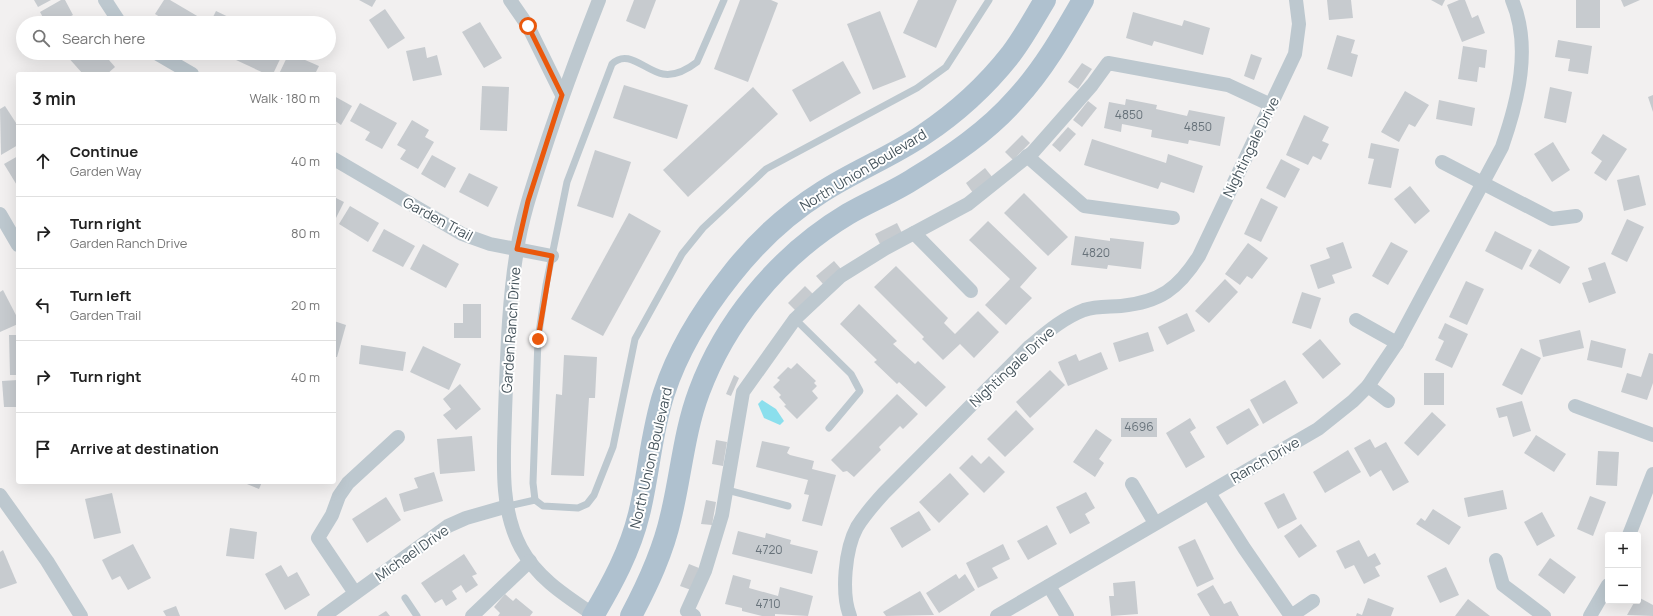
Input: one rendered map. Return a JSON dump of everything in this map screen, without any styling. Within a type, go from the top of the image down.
[{"type":"main road","name":"North Union Boulevard","points":[[593,616],[615,578],[631,541],[639,514],[664,393],[690,335],[711,301],[758,243],[792,213],[822,192],[901,149],[923,135],[973,96],[1012,54],[1045,0]]},
{"type":"main road","points":[[631,616],[650,582],[662,549],[671,516],[690,421],[700,391],[714,359],[734,323],[756,294],[788,260],[821,233],[849,214],[913,180],[951,155],[992,123],[1016,100],[1039,70],[1061,38],[1083,0]]},
{"type":"street","points":[[106,0],[116,16]]},
{"type":"street","points":[[510,0],[528,26],[562,95]]},
{"type":"street","name":"Garden Ranch Drive","points":[[593,616],[548,582],[521,548],[514,530],[508,506],[504,467],[508,320],[517,249],[528,201],[562,95],[599,0]]},
{"type":"street","name":"Nightingale Drive","points":[[850,616],[846,592],[846,571],[850,549],[856,529],[867,512],[884,493],[1012,364],[1049,331],[1068,317],[1086,310],[1138,303],[1153,299],[1172,289],[1187,276],[1199,256],[1295,54],[1299,24],[1296,0]]},
{"type":"street","name":"Ranch Drive","points":[[997,616],[1318,429],[1353,401],[1368,386],[1397,343],[1502,147],[1513,116],[1518,93],[1521,59],[1521,31],[1517,12],[1512,0]]},
{"type":"street","points":[[168,60],[189,72]]},
{"type":"street","points":[[694,616],[687,611],[705,571],[722,515],[743,392],[795,319],[841,276],[886,248],[968,204],[1028,156],[1092,85],[1108,63],[1228,85],[1271,105]]},
{"type":"street","points":[[1028,156],[1084,206],[1173,218]]},
{"type":"street","name":"Garden Trail","points":[[336,160],[462,234],[490,244],[552,256]]},
{"type":"street","points":[[1442,162],[1552,219],[1576,216]]},
{"type":"street","points":[[0,214],[16,242]]},
{"type":"street","points":[[914,233],[971,291]]},
{"type":"street","points":[[1356,320],[1397,343]]},
{"type":"street","points":[[1368,386],[1388,401]]},
{"type":"street","points":[[1575,406],[1653,435]]},
{"type":"street","points":[[355,593],[318,538],[332,516],[339,496],[348,483],[398,437]]},
{"type":"street","points":[[1631,532],[1648,502],[1653,474]]},
{"type":"street","points":[[1132,484],[1155,523]]},
{"type":"street","points":[[1209,492],[1244,548],[1291,616],[1313,601]]},
{"type":"street","points":[[0,495],[47,561],[81,616]]},
{"type":"street","name":"Michael Drive","points":[[324,616],[448,526],[466,518],[508,506]]},
{"type":"street","points":[[1496,560],[1503,586],[1544,616]]},
{"type":"street","points":[[472,616],[530,561]]},
{"type":"street","points":[[1049,586],[1067,616]]},
{"type":"street","points":[[1590,616],[1605,590]]},
{"type":"lane","points":[[724,0],[697,62],[689,68],[671,74],[661,74],[627,58],[616,60],[612,64],[567,182],[552,256],[538,339],[533,483],[535,500],[543,506],[578,508],[587,504],[594,496],[613,447],[635,339],[682,254],[703,228],[766,169],[917,88],[934,77],[946,67],[989,0]]},
{"type":"lane","points":[[795,319],[851,374],[860,392],[829,428]]},
{"type":"lane","points":[[727,490],[788,506]]},
{"type":"lane","points":[[508,506],[535,500]]},
{"type":"lane","points":[[405,598],[418,616]]},
{"type":"water","points":[[762,400],[776,409],[784,421],[780,425],[764,418],[758,404]]},
{"type":"building","points":[[34,0],[51,0],[38,7]]},
{"type":"building","points":[[61,0],[65,0],[73,15],[42,16],[40,12]]},
{"type":"building","points":[[164,0],[170,0],[197,16],[158,16],[155,14]]},
{"type":"building","points":[[359,0],[376,0],[372,7]]},
{"type":"building","points":[[634,0],[656,0],[645,29],[626,21]]},
{"type":"building","points":[[740,0],[771,0],[778,3],[748,82],[714,69]]},
{"type":"building","points":[[918,0],[957,0],[936,48],[903,33]]},
{"type":"building","points":[[1327,0],[1351,0],[1353,18],[1329,20]]},
{"type":"building","points":[[1431,0],[1445,0],[1442,6]]},
{"type":"building","points":[[1459,0],[1465,0],[1472,18],[1478,15],[1485,33],[1462,42],[1447,5]]},
{"type":"building","points":[[1576,0],[1600,0],[1600,28],[1576,28]]},
{"type":"building","points":[[1621,0],[1640,0],[1624,7]]},
{"type":"building","points":[[385,9],[405,38],[388,49],[369,20]]},
{"type":"building","points":[[216,11],[226,16],[214,16]]},
{"type":"building","points":[[880,11],[906,77],[873,90],[847,24]]},
{"type":"building","points":[[1133,12],[1182,26],[1184,20],[1210,28],[1203,55],[1154,41],[1152,46],[1126,38]]},
{"type":"building","points":[[480,22],[502,58],[484,68],[462,32]]},
{"type":"building","points":[[1337,35],[1355,40],[1351,53],[1358,55],[1352,77],[1327,69]]},
{"type":"building","points":[[1558,40],[1592,46],[1588,74],[1568,71],[1570,59],[1555,57]]},
{"type":"building","points":[[1463,46],[1487,50],[1485,68],[1479,67],[1477,82],[1458,79]]},
{"type":"building","points":[[425,47],[427,58],[437,55],[442,75],[413,81],[406,51]]},
{"type":"building","points":[[1251,54],[1262,58],[1254,80],[1244,76]]},
{"type":"building","points":[[70,60],[109,60],[115,67],[109,72],[81,72]]},
{"type":"building","points":[[236,60],[280,60],[274,72],[262,72]]},
{"type":"building","points":[[286,60],[305,60],[319,66],[316,72],[280,72]]},
{"type":"building","points":[[843,61],[861,93],[810,122],[792,90]]},
{"type":"building","points":[[1082,63],[1092,69],[1078,89],[1068,82]]},
{"type":"building","points":[[624,85],[688,105],[677,139],[613,118]]},
{"type":"building","points":[[482,86],[509,87],[507,131],[480,130]]},
{"type":"building","points":[[753,87],[778,114],[688,197],[663,170]]},
{"type":"building","points":[[1550,87],[1572,92],[1566,123],[1544,118]]},
{"type":"building","points":[[1405,91],[1429,105],[1415,127],[1409,124],[1399,142],[1381,132]]},
{"type":"building","points":[[1653,95],[1653,112],[1648,97]]},
{"type":"building","points":[[336,97],[352,106],[341,125],[336,121]]},
{"type":"building","points":[[1126,99],[1157,105],[1156,109],[1187,116],[1189,110],[1225,117],[1220,146],[1189,140],[1188,144],[1151,137],[1152,130],[1122,124],[1121,132],[1104,128],[1109,102],[1125,105]]},
{"type":"building","points":[[1439,100],[1475,108],[1472,126],[1436,119]]},
{"type":"building","points":[[1088,101],[1097,108],[1082,127],[1073,120]]},
{"type":"building","points":[[360,103],[397,123],[382,149],[365,140],[370,132],[350,121]]},
{"type":"building","points":[[5,106],[16,123],[16,146],[1,155],[0,109]]},
{"type":"building","points":[[1304,115],[1329,127],[1322,141],[1329,144],[1321,160],[1313,156],[1308,165],[1286,155]]},
{"type":"building","points":[[412,120],[429,130],[425,137],[434,142],[418,169],[400,159],[406,150],[397,145]]},
{"type":"building","points":[[1068,127],[1076,134],[1060,152],[1052,145]]},
{"type":"building","points":[[1603,134],[1627,149],[1606,181],[1594,173],[1602,161],[1591,153]]},
{"type":"building","points":[[1022,135],[1030,143],[1013,160],[1005,152]]},
{"type":"building","points":[[1092,139],[1166,163],[1168,154],[1203,166],[1194,193],[1161,182],[1158,189],[1084,165]]},
{"type":"building","points":[[1553,142],[1570,170],[1552,182],[1534,154]]},
{"type":"building","points":[[1371,143],[1399,149],[1391,188],[1368,184],[1374,159],[1368,158]]},
{"type":"building","points":[[595,150],[631,162],[613,218],[577,206]]},
{"type":"building","points":[[432,155],[456,168],[445,188],[421,174]]},
{"type":"building","points":[[16,157],[16,184],[4,164]]},
{"type":"building","points":[[1281,159],[1300,169],[1285,198],[1266,188]]},
{"type":"building","points":[[985,168],[993,178],[973,193],[966,183]]},
{"type":"building","points":[[469,173],[498,187],[488,207],[459,192]]},
{"type":"building","points":[[1639,175],[1646,205],[1624,211],[1617,180]]},
{"type":"building","points":[[1410,186],[1430,211],[1415,224],[1394,199]]},
{"type":"building","points":[[1024,193],[1068,237],[1048,256],[1004,213]]},
{"type":"building","points":[[336,198],[344,202],[336,218]]},
{"type":"building","points":[[1261,198],[1278,207],[1261,242],[1244,234]]},
{"type":"building","points":[[350,206],[379,223],[368,242],[339,224]]},
{"type":"building","points":[[629,213],[661,231],[603,336],[571,319]]},
{"type":"building","points":[[1627,219],[1644,227],[1627,262],[1611,254]]},
{"type":"building","points":[[988,221],[1037,268],[1020,287],[1032,298],[1006,325],[985,305],[1010,279],[969,240]]},
{"type":"building","points":[[897,223],[902,233],[880,244],[875,234]]},
{"type":"building","points":[[384,229],[415,246],[403,267],[372,251]]},
{"type":"building","points":[[1495,231],[1532,250],[1522,270],[1485,251]]},
{"type":"building","points":[[1075,236],[1110,241],[1110,238],[1144,242],[1141,269],[1108,265],[1107,269],[1071,265]]},
{"type":"building","points":[[1343,242],[1352,268],[1332,275],[1335,283],[1318,289],[1310,265],[1330,258],[1326,248]]},
{"type":"building","points":[[1391,242],[1408,251],[1388,285],[1372,276]]},
{"type":"building","points":[[1248,243],[1268,258],[1252,279],[1247,276],[1240,285],[1225,274]]},
{"type":"building","points":[[423,244],[459,264],[446,288],[410,269]]},
{"type":"building","points":[[1539,249],[1570,267],[1560,284],[1529,266]]},
{"type":"building","points":[[834,261],[841,269],[823,284],[816,276]]},
{"type":"building","points":[[1605,262],[1616,293],[1589,303],[1582,283],[1592,280],[1588,268]]},
{"type":"building","points":[[896,266],[948,318],[944,323],[955,334],[978,311],[999,332],[974,358],[960,344],[943,360],[922,339],[924,337],[874,287]]},
{"type":"building","points":[[1225,279],[1238,292],[1209,323],[1195,311]]},
{"type":"building","points":[[1466,281],[1484,289],[1467,325],[1449,317]]},
{"type":"building","points":[[805,286],[813,294],[796,311],[788,303]]},
{"type":"building","points":[[3,290],[16,315],[16,325],[0,332],[0,292]]},
{"type":"building","points":[[1302,292],[1321,298],[1311,329],[1292,323]]},
{"type":"building","points":[[463,304],[481,304],[481,338],[454,338],[454,323],[463,323]]},
{"type":"building","points":[[859,304],[897,341],[893,344],[915,364],[918,361],[946,387],[926,407],[899,382],[897,384],[874,362],[877,360],[840,324]]},
{"type":"building","points":[[1187,313],[1195,331],[1167,345],[1158,327]]},
{"type":"building","points":[[336,322],[346,325],[336,357]]},
{"type":"building","points":[[1445,323],[1468,334],[1452,368],[1435,360],[1444,341],[1438,338]]},
{"type":"building","points":[[1580,330],[1584,348],[1543,357],[1539,340]]},
{"type":"building","points":[[1148,332],[1154,351],[1119,362],[1113,343]]},
{"type":"building","points":[[9,335],[16,335],[16,375],[10,375]]},
{"type":"building","points":[[1320,339],[1341,364],[1323,379],[1302,354]]},
{"type":"building","points":[[1591,340],[1626,349],[1622,368],[1587,360]]},
{"type":"building","points":[[361,345],[406,352],[403,371],[359,364]]},
{"type":"building","points":[[423,346],[461,364],[449,390],[410,372]]},
{"type":"building","points":[[1521,348],[1541,358],[1522,395],[1502,385]]},
{"type":"building","points":[[1101,352],[1108,369],[1068,386],[1058,362],[1076,354],[1079,361]]},
{"type":"building","points":[[1649,353],[1653,354],[1653,383],[1647,400],[1621,392],[1627,373],[1641,377]]},
{"type":"building","points":[[564,355],[597,357],[595,398],[589,398],[584,476],[551,475],[556,394],[562,395]]},
{"type":"building","points":[[797,363],[816,381],[814,383],[817,386],[812,391],[818,398],[797,419],[784,406],[786,405],[779,397],[781,395],[773,387],[780,380],[777,378],[788,367],[791,369]]},
{"type":"building","points":[[1050,370],[1065,385],[1030,418],[1016,402]]},
{"type":"building","points":[[1424,373],[1444,373],[1444,405],[1424,405]]},
{"type":"building","points":[[734,375],[739,378],[731,396],[726,394]]},
{"type":"building","points":[[16,380],[16,407],[4,407],[2,381]]},
{"type":"building","points":[[1285,380],[1298,403],[1263,424],[1250,400]]},
{"type":"building","points":[[460,384],[481,409],[456,430],[443,415],[451,409],[443,399]]},
{"type":"building","points":[[897,394],[918,414],[903,429],[900,426],[879,447],[881,450],[854,477],[847,471],[843,472],[831,460]]},
{"type":"building","points":[[1522,401],[1531,431],[1513,437],[1507,416],[1499,418],[1496,408]]},
{"type":"building","points":[[1249,408],[1259,425],[1227,445],[1216,427]]},
{"type":"building","points":[[1016,410],[1034,429],[1005,457],[987,439]]},
{"type":"building","points":[[1432,412],[1446,425],[1418,456],[1404,443]]},
{"type":"building","points":[[1121,418],[1157,418],[1157,437],[1121,437]]},
{"type":"building","points":[[1190,418],[1196,428],[1190,432],[1205,457],[1186,468],[1166,433]]},
{"type":"building","points":[[1096,429],[1112,440],[1099,459],[1104,463],[1095,477],[1073,462]]},
{"type":"building","points":[[1536,435],[1566,454],[1554,472],[1524,453]]},
{"type":"building","points":[[472,436],[475,471],[440,474],[437,439]]},
{"type":"building","points":[[1370,439],[1375,448],[1386,442],[1409,482],[1393,491],[1381,470],[1370,477],[1354,448]]},
{"type":"building","points":[[716,440],[727,442],[723,466],[712,464]]},
{"type":"building","points":[[762,441],[790,447],[787,453],[790,455],[814,461],[812,469],[836,475],[822,526],[802,521],[809,495],[804,494],[808,480],[756,467]]},
{"type":"building","points":[[1348,450],[1361,472],[1325,493],[1313,472]]},
{"type":"building","points":[[1598,451],[1619,452],[1617,486],[1596,485]]},
{"type":"building","points":[[972,455],[981,464],[989,456],[1005,472],[984,493],[959,468]]},
{"type":"building","points":[[434,472],[443,501],[404,512],[399,494],[418,488],[414,478]]},
{"type":"building","points":[[950,473],[969,494],[939,523],[919,502]]},
{"type":"building","points":[[247,484],[261,484],[259,489]]},
{"type":"building","points":[[1503,490],[1507,509],[1468,517],[1464,498]]},
{"type":"building","points":[[1086,492],[1095,508],[1085,514],[1090,523],[1070,534],[1056,507]]},
{"type":"building","points":[[112,493],[121,533],[94,539],[85,499]]},
{"type":"building","points":[[1284,493],[1297,519],[1278,529],[1264,503]]},
{"type":"building","points":[[1590,496],[1606,502],[1593,536],[1577,529]]},
{"type":"building","points":[[386,497],[401,520],[367,543],[352,519]]},
{"type":"building","points":[[706,500],[716,502],[712,525],[701,524]]},
{"type":"building","points":[[1433,509],[1461,527],[1449,545],[1416,524],[1421,518],[1425,521]]},
{"type":"building","points":[[919,511],[931,530],[902,548],[890,528]]},
{"type":"building","points":[[1542,512],[1555,536],[1537,546],[1524,522]]},
{"type":"building","points":[[1301,524],[1317,546],[1299,558],[1284,536]]},
{"type":"building","points":[[1047,525],[1057,544],[1028,560],[1017,541]]},
{"type":"building","points":[[230,528],[257,532],[254,559],[226,556]]},
{"type":"building","points":[[738,531],[765,538],[766,533],[791,540],[790,544],[818,551],[812,574],[732,554]]},
{"type":"building","points":[[1195,539],[1214,579],[1197,587],[1178,547]]},
{"type":"building","points":[[1359,540],[1368,557],[1375,553],[1381,564],[1375,567],[1380,576],[1364,584],[1354,565],[1345,569],[1336,551]]},
{"type":"building","points":[[133,544],[151,578],[128,590],[120,576],[112,580],[102,560]]},
{"type":"building","points":[[1003,544],[1010,559],[992,568],[998,578],[978,588],[966,563]]},
{"type":"building","points":[[3,550],[17,583],[0,589],[0,552]]},
{"type":"building","points":[[464,554],[477,574],[472,576],[478,585],[466,593],[461,585],[452,591],[457,599],[446,606],[442,599],[435,603],[421,583]]},
{"type":"building","points":[[1550,558],[1576,577],[1564,594],[1538,575]]},
{"type":"building","points":[[689,564],[699,568],[691,590],[680,586]]},
{"type":"building","points":[[281,565],[288,577],[297,572],[310,595],[285,610],[265,574]]},
{"type":"building","points":[[1446,567],[1459,595],[1440,603],[1427,576]]},
{"type":"building","points":[[956,574],[959,579],[965,574],[975,590],[939,613],[926,593]]},
{"type":"building","points":[[733,575],[751,580],[749,588],[778,596],[780,587],[813,596],[808,616],[775,614],[775,616],[762,616],[742,611],[742,608],[725,604]]},
{"type":"building","points":[[1135,581],[1138,614],[1111,616],[1109,596],[1114,596],[1113,583]]},
{"type":"building","points":[[1213,585],[1224,604],[1231,601],[1239,616],[1210,616],[1197,594]]},
{"type":"building","points":[[920,591],[934,615],[886,616],[883,612]]},
{"type":"building","points":[[505,594],[513,601],[516,598],[533,612],[530,616],[498,616],[500,613],[494,607]]},
{"type":"building","points":[[1368,598],[1394,608],[1391,616],[1356,616],[1357,613],[1362,615]]},
{"type":"building","points":[[1468,599],[1490,616],[1455,616]]},
{"type":"building","points":[[1641,599],[1653,605],[1653,616],[1627,615],[1633,604],[1641,604]]},
{"type":"building","points":[[176,606],[180,616],[166,616],[163,611]]},
{"type":"building","points":[[386,611],[390,616],[378,616]]},
{"type":"route","points":[[528,26],[562,95],[528,201],[517,249],[552,256],[538,339]]}]
